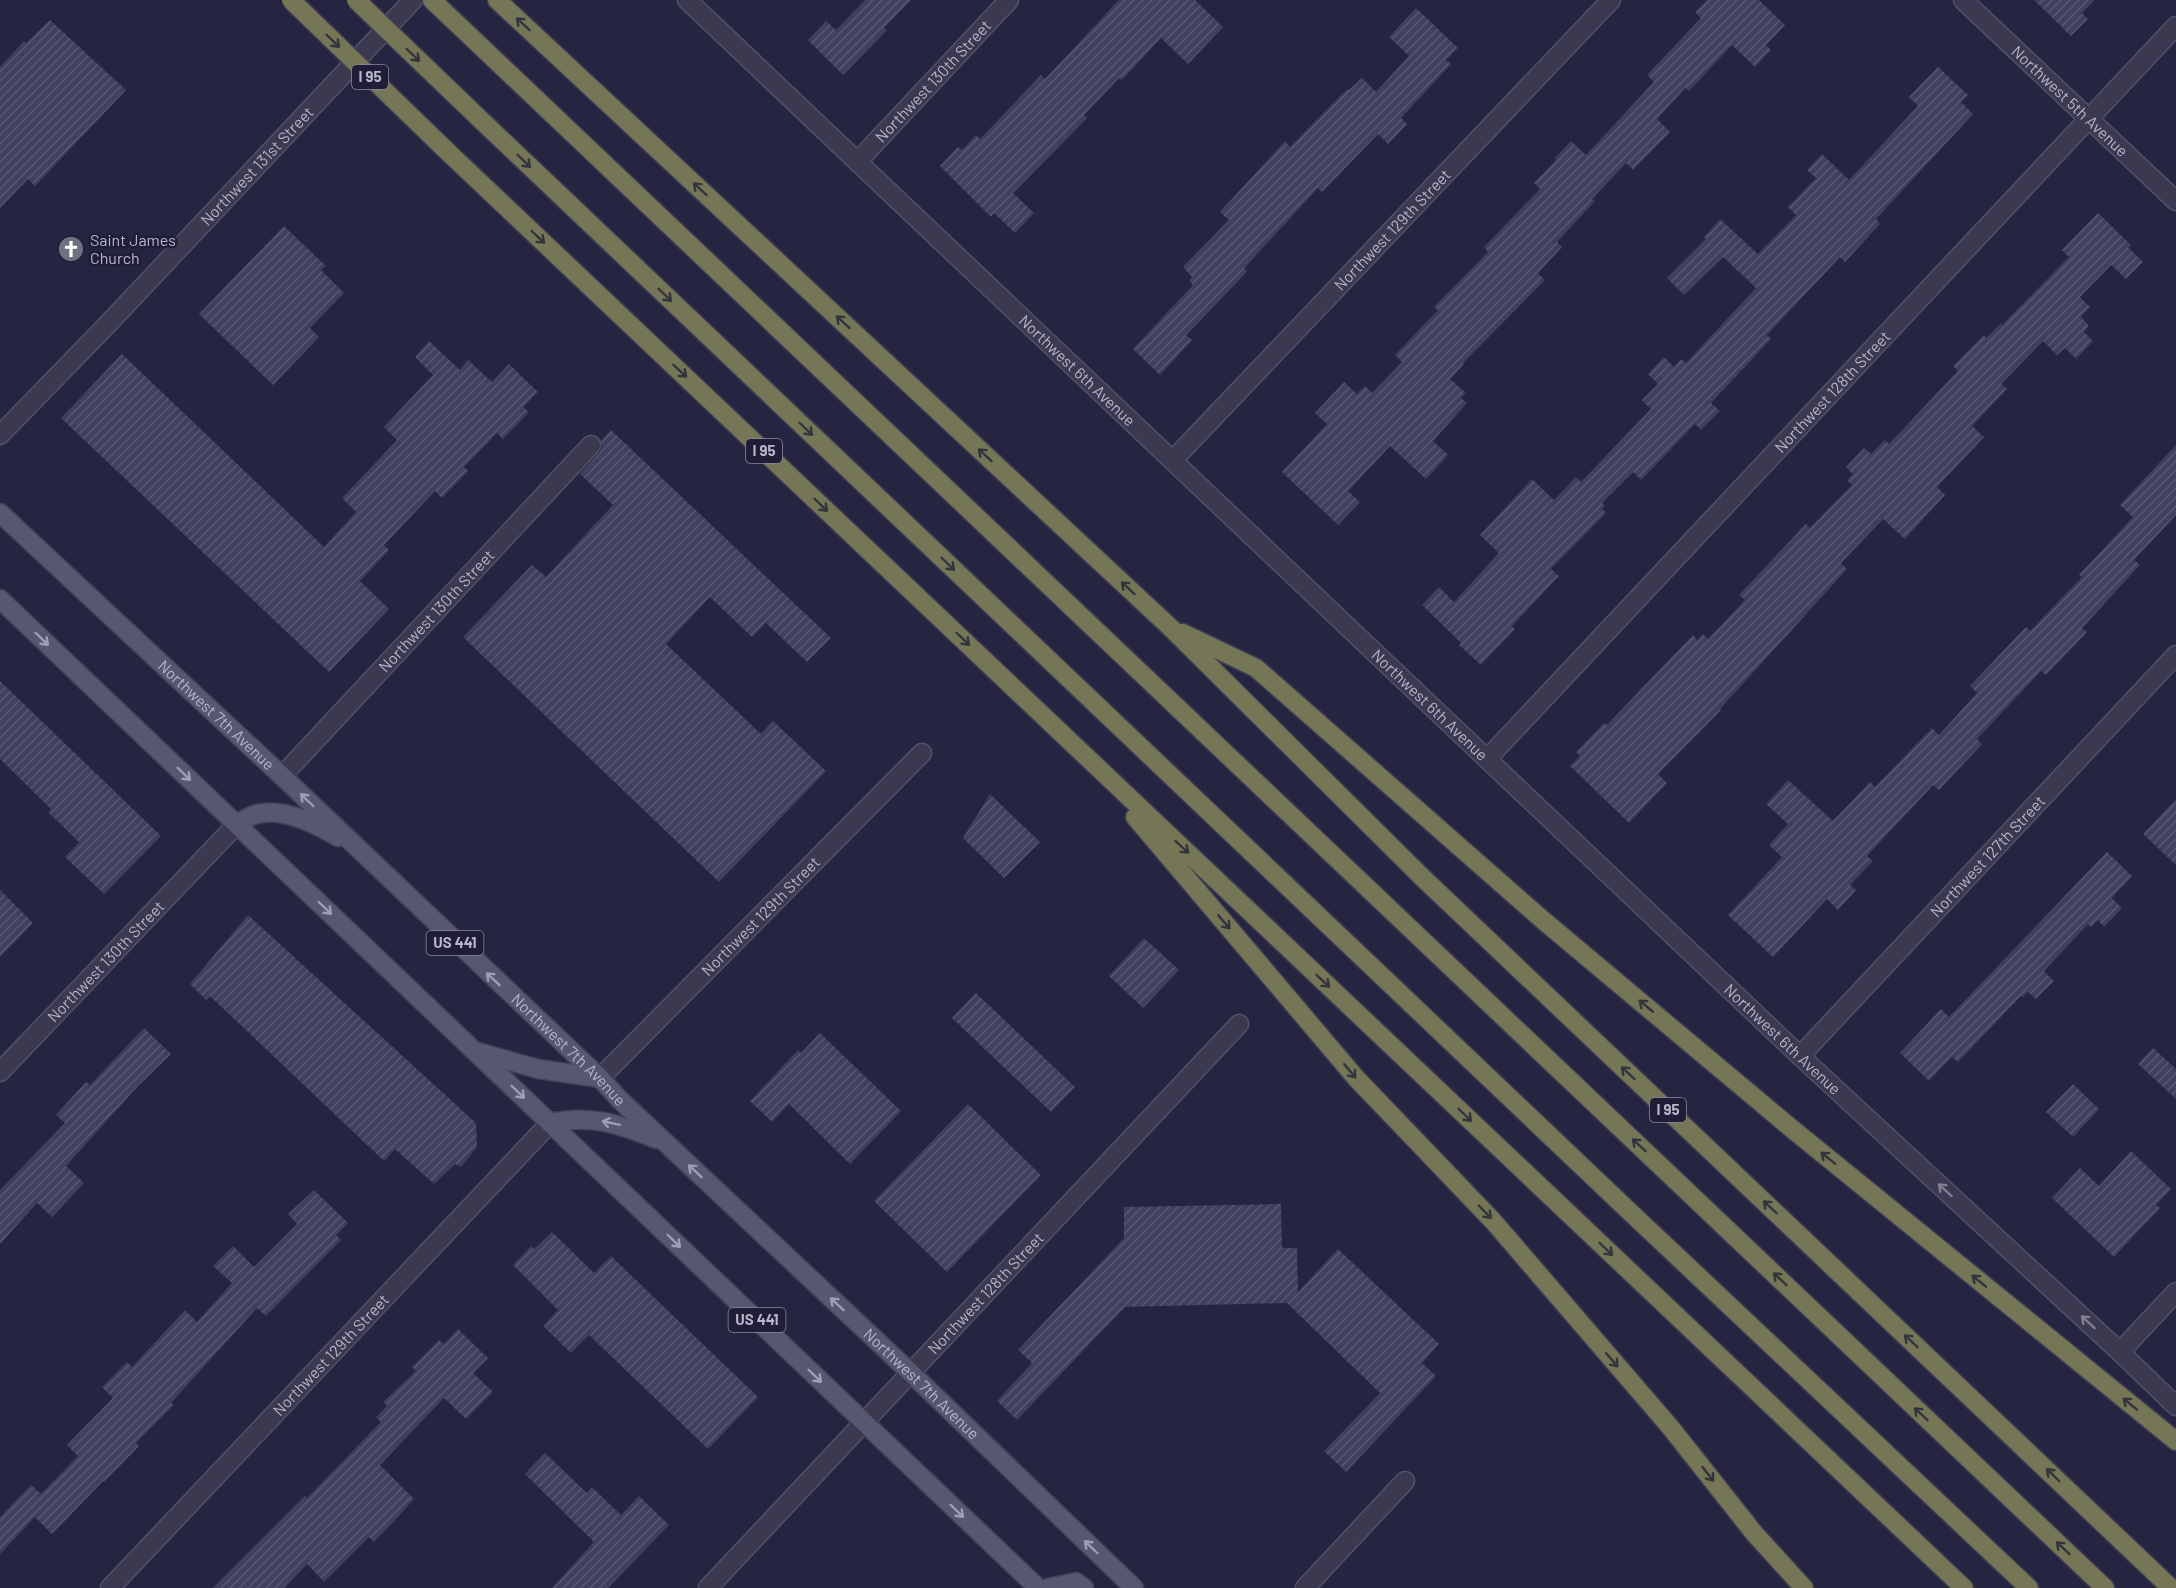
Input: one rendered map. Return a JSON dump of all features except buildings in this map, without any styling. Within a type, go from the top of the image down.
[{"type":"highway","name":"I 95","points":[[291,0],[1964,1588]]},
{"type":"highway","points":[[356,0],[2029,1588]]},
{"type":"highway","points":[[432,0],[2105,1588]]},
{"type":"highway","name":"I 95","points":[[497,0],[1171,627],[1423,878],[2171,1588]]},
{"type":"highway","points":[[1171,627],[1257,668],[1562,936],[1791,1128],[2176,1441]]},
{"type":"highway","points":[[1078,749],[1356,1078],[1493,1221],[1671,1428],[1754,1533],[1804,1588]]},
{"type":"main road","name":"Northwest 7th Avenue","points":[[0,513],[282,776],[1134,1588]]},
{"type":"main road","name":"US 441","points":[[0,599],[1038,1588]]},
{"type":"main road","points":[[237,824],[254,815],[270,813],[290,816],[331,833],[356,847]]},
{"type":"main road","points":[[476,1052],[538,1069],[600,1078]]},
{"type":"main road","points":[[550,1123],[566,1119],[608,1122],[666,1143]]},
{"type":"main road","points":[[1048,1588],[1076,1582],[1084,1588]]},
{"type":"street","name":"Northwest 131st Street","points":[[0,435],[107,326],[413,0]]},
{"type":"street","name":"Northwest 6th Avenue","points":[[687,0],[1800,1056],[2176,1406]]},
{"type":"street","name":"Northwest 130th Street","points":[[857,162],[1010,0]]},
{"type":"street","name":"Northwest 129th Street","points":[[1173,460],[1611,0]]},
{"type":"street","name":"Northwest 5th Avenue","points":[[1963,0],[2176,201]]},
{"type":"street","name":"Northwest 128th Street","points":[[1487,759],[2176,26]]},
{"type":"street","name":"Northwest 130th Street","points":[[282,776],[591,445]]},
{"type":"street","name":"Northwest 127th Street","points":[[1800,1056],[2176,655]]},
{"type":"street","name":"Northwest 129th Street","points":[[600,1078],[922,753]]},
{"type":"street","name":"Northwest 130th Street","points":[[0,1072],[237,824]]},
{"type":"street","name":"Northwest 128th Street","points":[[708,1588],[1239,1024]]},
{"type":"street","name":"Northwest 129th Street","points":[[110,1588],[550,1123]]},
{"type":"street","points":[[2120,1352],[2176,1292]]},
{"type":"street","points":[[1305,1588],[1405,1481]]},
{"type":"place","name":"Saint James Church","points":[[71,249]]}]
